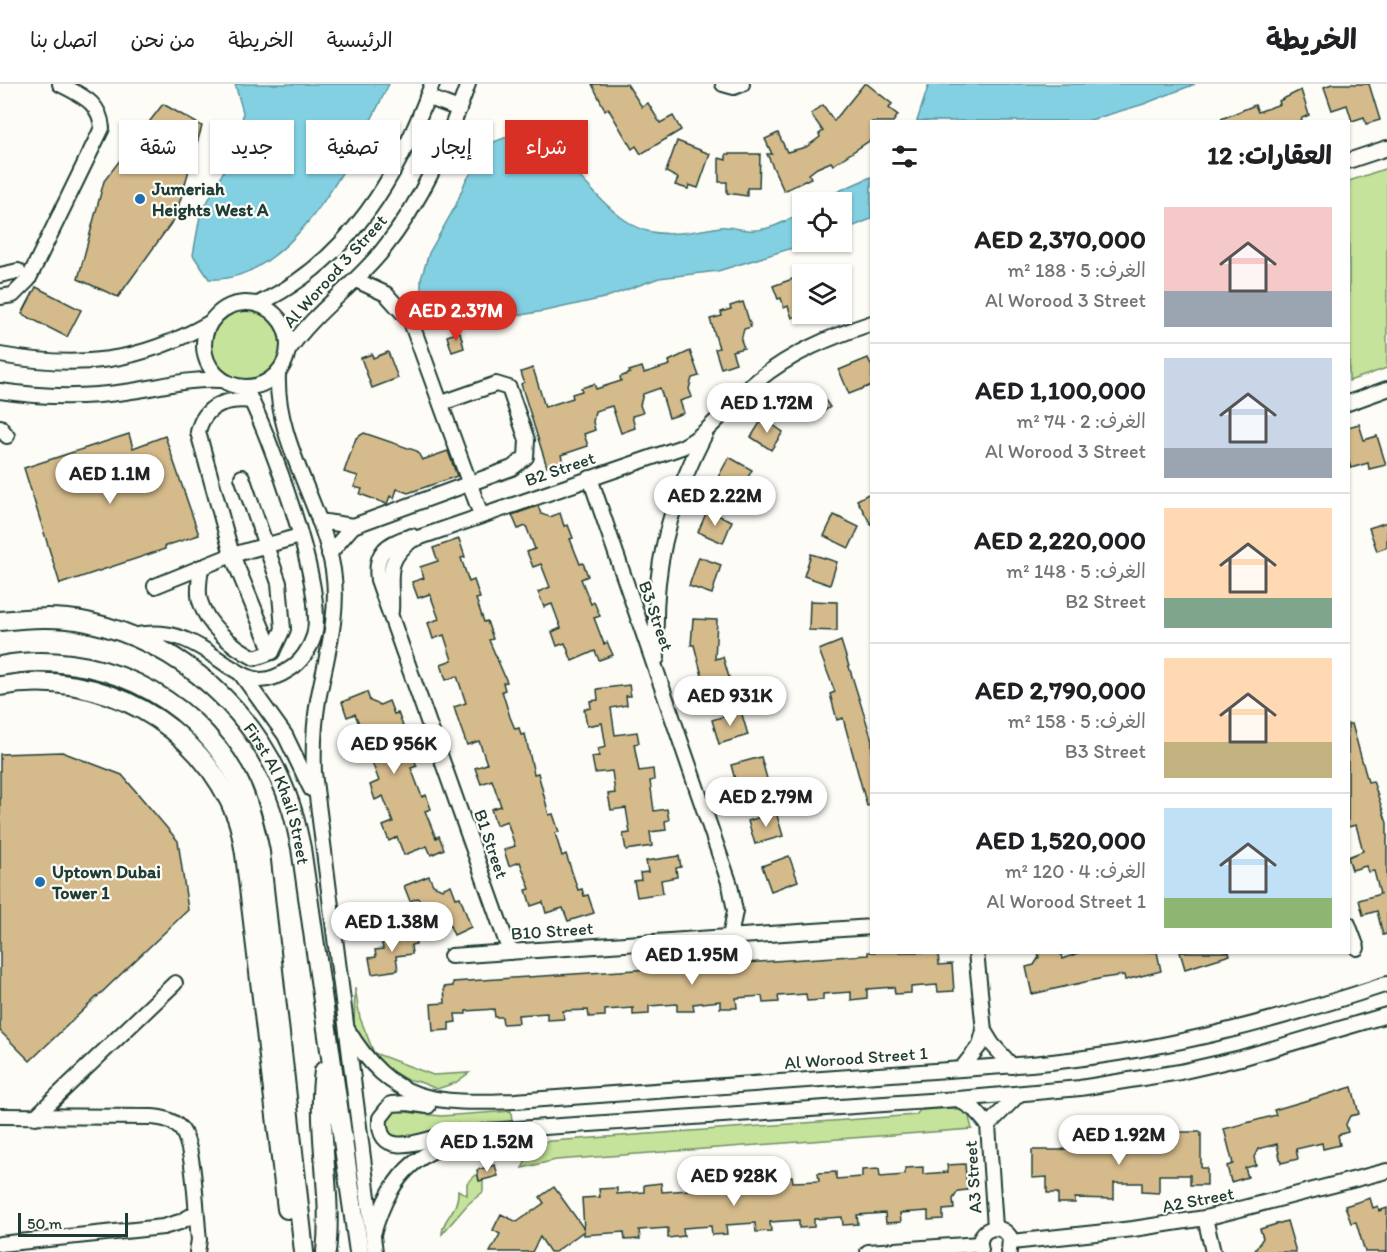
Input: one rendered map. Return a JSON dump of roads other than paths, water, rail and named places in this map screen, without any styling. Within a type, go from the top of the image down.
[{"type":"main road","name":"First Al Khail Street","points":[[0,621],[40,617],[87,622],[131,636],[176,657],[215,687],[248,725],[273,762],[291,804],[301,848],[359,1252]]},
{"type":"main road","points":[[0,666],[50,662],[88,666],[125,677],[160,694],[190,718],[217,746],[237,778],[252,814],[260,852],[304,1252]]},
{"type":"main road","points":[[0,686],[46,682],[81,686],[116,696],[148,711],[177,732],[202,758],[222,787],[237,820],[245,854],[293,1252]]},
{"type":"main road","points":[[326,1252],[329,1214],[322,1104],[329,1050]]},
{"type":"street","points":[[0,297],[13,295],[28,280],[102,128],[101,115],[94,104],[60,84]]},
{"type":"street","name":"Al Worood 3 Street","points":[[454,120],[468,84]]},
{"type":"street","points":[[723,84],[734,87],[742,84]]},
{"type":"street","points":[[430,91],[459,109]]},
{"type":"street","name":"Al Worood 3 Street","points":[[418,120],[430,91]]},
{"type":"street","name":"Al Worood 3 Street","points":[[258,304],[285,291],[314,271],[339,247],[381,194],[412,136]]},
{"type":"street","points":[[1350,160],[1387,148]]},
{"type":"street","name":"Al Worood 3 Street","points":[[288,351],[318,313],[356,280],[405,219],[429,174]]},
{"type":"street","points":[[0,275],[18,271]]},
{"type":"street","points":[[356,280],[386,294],[411,322],[482,515]]},
{"type":"street","points":[[0,355],[65,363],[100,362],[160,348],[209,323],[230,305],[244,302],[258,304],[274,313],[285,327],[288,351],[278,374],[282,419],[319,521],[333,570],[332,631],[313,744],[317,802],[375,1252]]},
{"type":"street","points":[[209,323],[204,338],[204,354],[210,368],[220,380]]},
{"type":"street","name":"B2 Street","points":[[423,534],[682,447],[706,432],[739,396],[776,366],[818,343],[870,324]]},
{"type":"street","points":[[0,391],[43,396],[91,395],[125,392],[186,380],[220,380],[245,388],[263,384],[278,374]]},
{"type":"street","points":[[319,521],[330,525],[353,526],[512,468],[526,457],[527,440],[513,393],[509,388],[496,384],[442,404]]},
{"type":"street","points":[[131,636],[152,632],[171,633],[204,649],[241,674],[260,680],[279,676],[307,653],[314,635],[314,591],[308,560],[252,401],[245,388]]},
{"type":"street","points":[[1350,402],[1387,390]]},
{"type":"street","points":[[252,401],[233,401],[214,406],[200,422],[198,432],[232,555],[272,652]]},
{"type":"street","name":"B2 Street","points":[[658,675],[656,606],[660,557],[675,502],[706,432]]},
{"type":"street","points":[[201,567],[200,600],[210,621],[237,649],[255,658],[272,652],[283,629],[279,583],[268,545],[242,477]]},
{"type":"street","name":"B3 Street","points":[[590,478],[734,898],[735,911],[730,937]]},
{"type":"street","points":[[329,554],[353,526]]},
{"type":"street","name":"B1 Street","points":[[423,534],[391,543],[380,554],[376,568],[378,580],[391,611],[510,952]]},
{"type":"street","points":[[155,586],[232,555],[300,536]]},
{"type":"street","points":[[241,674],[285,735],[317,802]]},
{"type":"street","name":"B10 Street","points":[[452,956],[870,927]]},
{"type":"street","points":[[1350,929],[1357,948]]},
{"type":"street","points":[[962,1068],[980,1045],[984,1031],[976,954]]},
{"type":"street","points":[[35,1117],[175,983]]},
{"type":"street","name":"Al Worood Street 1","points":[[346,1029],[369,1061],[391,1080],[416,1096],[438,1100],[496,1101],[1012,1066],[1103,1057],[1175,1045],[1271,1021],[1387,984]]},
{"type":"street","points":[[496,1101],[462,1108],[399,1102],[384,1110],[380,1126],[387,1141],[404,1146],[446,1133],[1018,1095],[1180,1072],[1278,1049],[1387,1015]]},
{"type":"street","points":[[984,1031],[1012,1066]]},
{"type":"street","name":"A3 Street","points":[[988,1125],[1018,1095]]},
{"type":"street","name":"A3 Street","points":[[958,1099],[975,1110],[988,1125],[995,1227]]},
{"type":"street","points":[[0,1116],[152,1117],[172,1122],[181,1128],[190,1148],[197,1252]]},
{"type":"street","points":[[373,1234],[389,1192],[417,1159],[435,1147],[487,1131]]},
{"type":"street","name":"A2 Street","points":[[1010,1247],[1205,1218],[1387,1171]]},
{"type":"street","points":[[0,1244],[163,1227],[180,1222],[196,1213]]},
{"type":"street","points":[[1205,1218],[1213,1252]]},
{"type":"street","points":[[868,1252],[981,1248],[984,1232],[995,1227],[1006,1231],[1010,1247]]},
{"type":"water","points":[[235,84],[389,84],[370,120],[306,120],[306,174],[341,175],[295,236],[269,260],[240,275],[209,279],[193,255],[200,216],[222,174],[294,174],[294,120],[242,120],[243,112]]},
{"type":"water","points":[[929,84],[1195,84],[1144,104],[1090,120],[917,120]]},
{"type":"water","points":[[505,138],[505,174],[577,174],[612,210],[629,223],[647,231],[656,233],[693,232],[723,227],[754,230],[769,228],[792,218],[792,248],[718,271],[659,278],[604,298],[550,310],[468,324],[445,323],[436,320],[428,316],[421,305],[421,279],[429,253],[470,174],[493,174],[493,142]]},
{"type":"water","points":[[870,177],[870,219],[852,227],[852,192],[837,192]]},
{"type":"place","name":"Jumeriah Heights West A","points":[[140,199]]},
{"type":"place","name":"Uptown Dubai Tower 1","points":[[40,882]]}]
